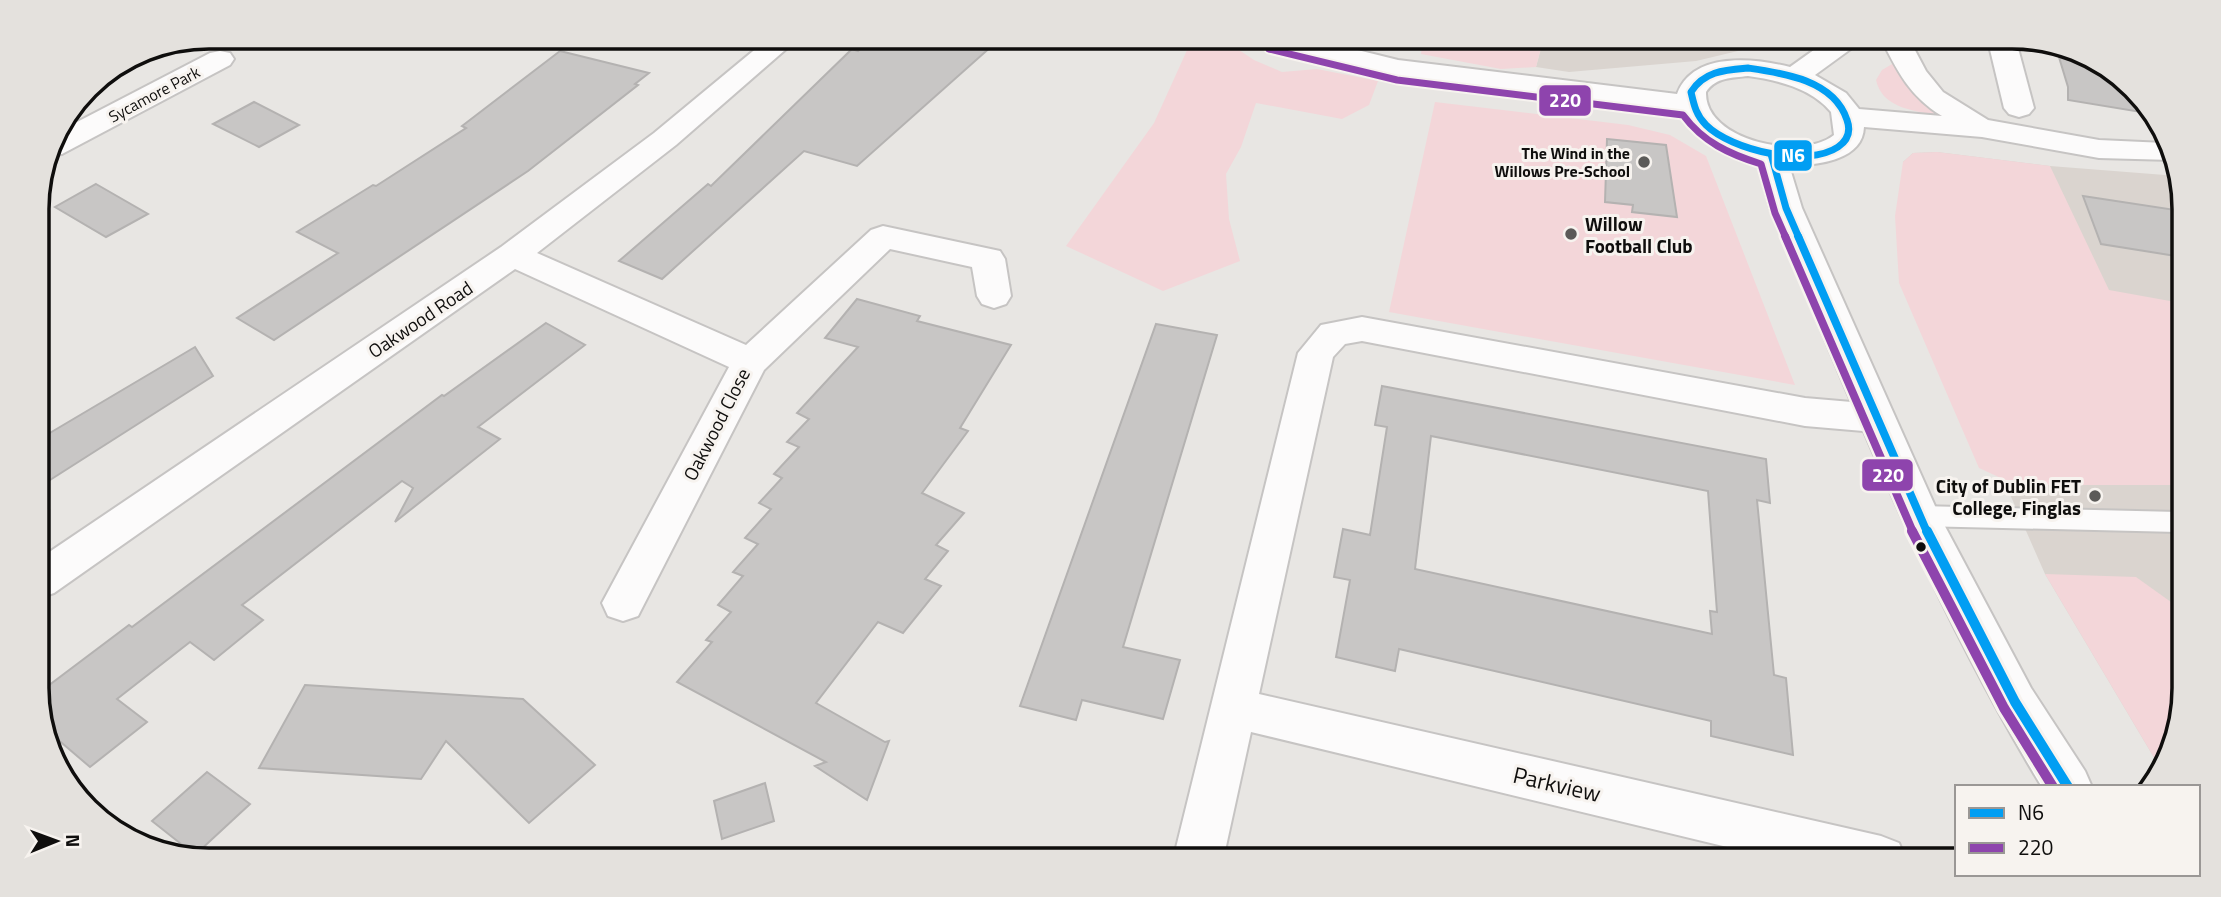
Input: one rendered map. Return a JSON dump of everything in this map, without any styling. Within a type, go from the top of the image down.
[{"type":"street","name":"Oakwood Road","points":[[49,574],[513,256],[665,139],[772,49]]},
{"type":"street","points":[[1321,49],[1398,68],[1690,104]]},
{"type":"street","points":[[1795,77],[1833,49]]},
{"type":"street","points":[[1900,49],[1913,74],[1933,98],[1982,128]]},
{"type":"street","points":[[2004,49],[2019,108]]},
{"type":"street","name":"Sycamore Park","points":[[64,141],[220,59]]},
{"type":"street","points":[[1748,68],[1795,77],[1829,94],[1849,117],[1850,132],[1846,140],[1831,150],[1801,156],[1771,154],[1716,134],[1699,119],[1690,104],[1691,90],[1697,81],[1713,72],[1748,68]]},
{"type":"street","points":[[1849,117],[1982,128],[2099,149],[2161,152]]},
{"type":"street","points":[[1771,154],[1786,208],[1919,516],[2015,702],[2067,785]]},
{"type":"street","points":[[750,362],[883,237],[988,259],[994,296]]},
{"type":"street","name":"Oakwood Close","points":[[513,256],[750,362],[623,603]]},
{"type":"street","points":[[1201,848],[1315,353],[1334,334],[1362,329],[1805,412],[1875,418]]},
{"type":"street","name":"Parkview","points":[[1234,708],[1830,848]]},
{"type":"lane","points":[[1919,516],[2172,527]]},
{"type":"shaded area","points":[[1188,49],[1238,49],[1254,60],[1282,72],[1317,69],[1378,81],[1369,105],[1342,119],[1256,103],[1241,147],[1226,174],[1229,219],[1240,261],[1163,291],[1066,246],[1154,123]]},
{"type":"shaded area","points":[[1422,49],[1541,49],[1536,67],[1501,69],[1421,54]]},
{"type":"shaded area","points":[[1541,49],[1746,49],[1696,61],[1569,72],[1536,67]]},
{"type":"shaded area","points":[[1899,60],[1936,111],[1935,115],[1898,106],[1879,89],[1876,80],[1882,70]]},
{"type":"shaded area","name":"Willow Football Club","points":[[1435,102],[1628,125],[1670,135],[1706,156],[1795,385],[1389,312]]},
{"type":"shaded area","name":"City of Dublin FET College, Finglas","points":[[1937,152],[2169,176],[2172,209],[2172,688],[2167,730],[2155,759],[2045,574],[1976,417],[1903,162],[1913,153]]},
{"type":"shaded area","name":"City of Dublin FET College, Finglas","points":[[1937,152],[2050,166],[2109,290],[2172,301],[2172,485],[2016,485],[1979,468],[1899,283],[1895,216],[1903,162],[1913,153]]},
{"type":"shaded area","points":[[2045,574],[2136,577],[2172,603],[2171,709],[2164,740],[2155,759]]},
{"type":"building","points":[[852,49],[989,49],[857,166],[804,151],[662,279],[619,261],[708,184],[711,186]]},
{"type":"building","points":[[560,51],[649,73],[635,84],[638,85],[528,171],[274,340],[237,318],[338,253],[297,232],[373,185],[376,186],[466,128],[462,126]]},
{"type":"building","points":[[2059,56],[2083,65],[2101,76],[2139,112],[2068,100],[2068,87]]},
{"type":"building","points":[[254,102],[299,125],[259,147],[213,124]]},
{"type":"building","points":[[1607,139],[1666,145],[1677,217],[1632,212],[1633,205],[1605,202]]},
{"type":"building","points":[[96,184],[148,214],[106,237],[55,207]]},
{"type":"building","points":[[2083,196],[2172,209],[2172,255],[2101,244]]},
{"type":"building","points":[[857,299],[920,316],[917,321],[1011,345],[960,428],[968,431],[922,493],[964,513],[936,545],[948,551],[925,579],[941,586],[903,633],[878,622],[816,703],[885,742],[889,741],[867,800],[815,766],[826,762],[677,682],[712,642],[706,640],[731,612],[718,605],[743,576],[733,572],[758,544],[745,538],[771,509],[759,503],[782,478],[774,474],[799,447],[787,442],[809,419],[797,413],[858,347],[825,338]]},
{"type":"building","points":[[546,323],[585,345],[478,427],[500,439],[395,522],[413,488],[402,481],[242,605],[263,620],[214,660],[190,642],[117,699],[147,722],[90,767],[57,739],[49,685]]},
{"type":"building","points":[[1156,324],[1217,335],[1123,647],[1180,660],[1163,719],[1082,700],[1076,720],[1020,706]]},
{"type":"building","points":[[195,347],[213,376],[49,481],[49,433]]},
{"type":"building","points":[[1382,386],[1766,459],[1770,503],[1757,500],[1774,675],[1786,678],[1793,755],[1711,736],[1711,721],[1399,649],[1395,671],[1336,657],[1350,580],[1334,577],[1343,529],[1370,535],[1387,427],[1375,425]],"holes":[[[1431,436],[1708,491],[1717,612],[1710,611],[1712,634],[1415,569]]]},
{"type":"building","points":[[305,685],[523,699],[595,765],[529,823],[446,741],[421,779],[259,768]]},
{"type":"building","points":[[207,772],[250,804],[203,848],[184,846],[152,821]]},
{"type":"building","points":[[765,783],[774,821],[722,839],[714,801]]},
{"type":"transit line","name":"220","points":[[1269,49],[1397,80],[1683,115],[1699,133],[1718,147],[1761,164],[1775,213],[1908,522],[2004,708],[2052,785]]},
{"type":"transit line","name":"N6","points":[[1748,68],[1793,77],[1823,90],[1835,99],[1844,111],[1849,125],[1846,140],[1833,150],[1816,155],[1794,156],[1747,148],[1725,139],[1707,126],[1695,111],[1691,92],[1701,79],[1715,72],[1748,68]]},
{"type":"transit line","name":"N6","points":[[1771,154],[1786,208],[1919,516],[2015,702],[2067,785]]},
{"type":"place","name":"The Wind in the Willows Pre-School","points":[[1644,162]]},
{"type":"place","name":"Willow Football Club","points":[[1571,234]]},
{"type":"place","name":"City of Dublin FET College, Finglas","points":[[2095,496]]}]
